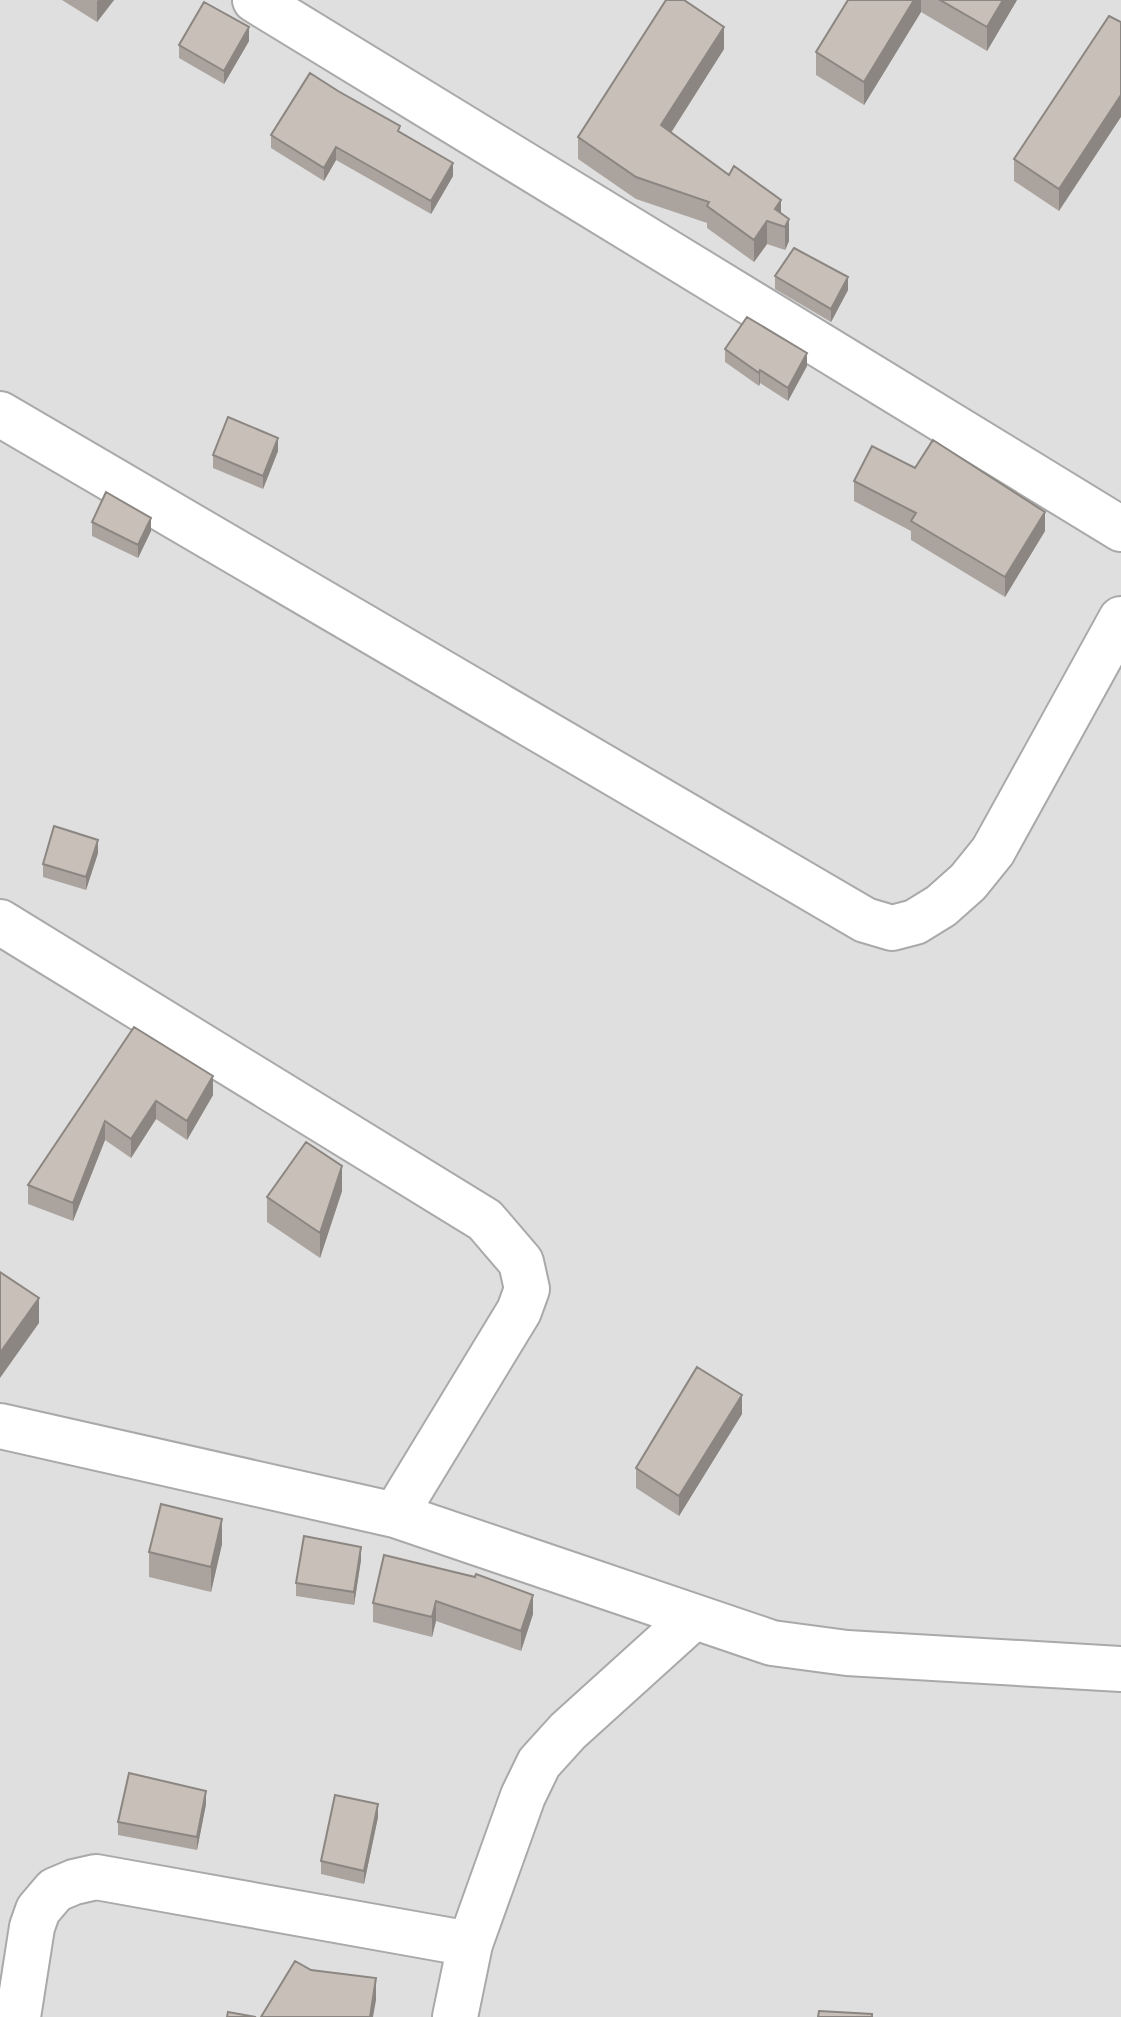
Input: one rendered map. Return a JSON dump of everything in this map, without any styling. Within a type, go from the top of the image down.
[{"type":"street","points":[[255,0],[1121,529]]},
{"type":"street","points":[[0,414],[865,920],[892,928],[915,922],[941,906],[968,882],[993,851],[1121,619]]},
{"type":"street","points":[[0,922],[485,1220],[521,1262],[527,1289],[519,1311],[395,1515]]},
{"type":"street","points":[[0,1426],[395,1515],[772,1643],[847,1653],[1121,1669]]},
{"type":"street","points":[[455,2017],[470,1944],[523,1796],[539,1763],[568,1731],[694,1617]]},
{"type":"street","points":[[18,2017],[32,1927],[38,1910],[55,1890],[96,1877],[470,1944]]},
{"type":"shaded area","points":[[0,0],[1121,0],[1121,2017],[0,2017]]},
{"type":"building","points":[[666,0],[684,0],[724,27],[661,125],[729,175],[734,166],[781,200],[775,209],[789,219],[785,227],[767,221],[754,240],[707,206],[709,202],[636,177],[578,137]]},
{"type":"building","points":[[848,0],[914,0],[864,82],[816,52]]},
{"type":"building","points":[[940,0],[1003,0],[987,27]]},
{"type":"building","points":[[204,2],[249,27],[224,71],[179,45]]},
{"type":"building","points":[[1109,16],[1121,22],[1121,95],[1059,189],[1014,159]]},
{"type":"building","points":[[310,73],[400,126],[398,131],[453,163],[431,201],[336,147],[324,168],[271,135]]},
{"type":"building","points":[[794,248],[848,277],[831,309],[775,276]]},
{"type":"building","points":[[747,317],[807,353],[788,388],[760,370],[759,373],[725,349]]},
{"type":"building","points":[[228,417],[278,438],[263,476],[213,455]]},
{"type":"building","points":[[933,440],[1045,512],[1005,577],[911,521],[916,513],[854,481],[872,446],[915,468]]},
{"type":"building","points":[[106,492],[151,518],[138,545],[92,522]]},
{"type":"building","points":[[54,826],[98,840],[86,877],[43,864]]},
{"type":"building","points":[[134,1027],[213,1076],[187,1121],[156,1101],[131,1139],[105,1121],[73,1203],[28,1185]]},
{"type":"building","points":[[306,1142],[342,1166],[320,1233],[267,1197]]},
{"type":"building","points":[[0,1272],[39,1298],[0,1353]]},
{"type":"building","points":[[697,1367],[742,1395],[679,1496],[636,1468]]},
{"type":"building","points":[[161,1504],[222,1519],[211,1567],[149,1552]]},
{"type":"building","points":[[304,1536],[361,1547],[354,1592],[296,1583]]},
{"type":"building","points":[[384,1555],[475,1577],[476,1574],[533,1595],[521,1631],[436,1601],[432,1617],[373,1603]]},
{"type":"building","points":[[129,1773],[206,1791],[197,1837],[118,1822]]},
{"type":"building","points":[[335,1795],[378,1804],[364,1871],[321,1861]]},
{"type":"building","points":[[295,1961],[311,1970],[376,1978],[370,2017],[261,2017]]},
{"type":"building","points":[[819,2011],[872,2014],[872,2017],[818,2017]]},
{"type":"building","points":[[228,2012],[256,2017],[227,2017]]}]
